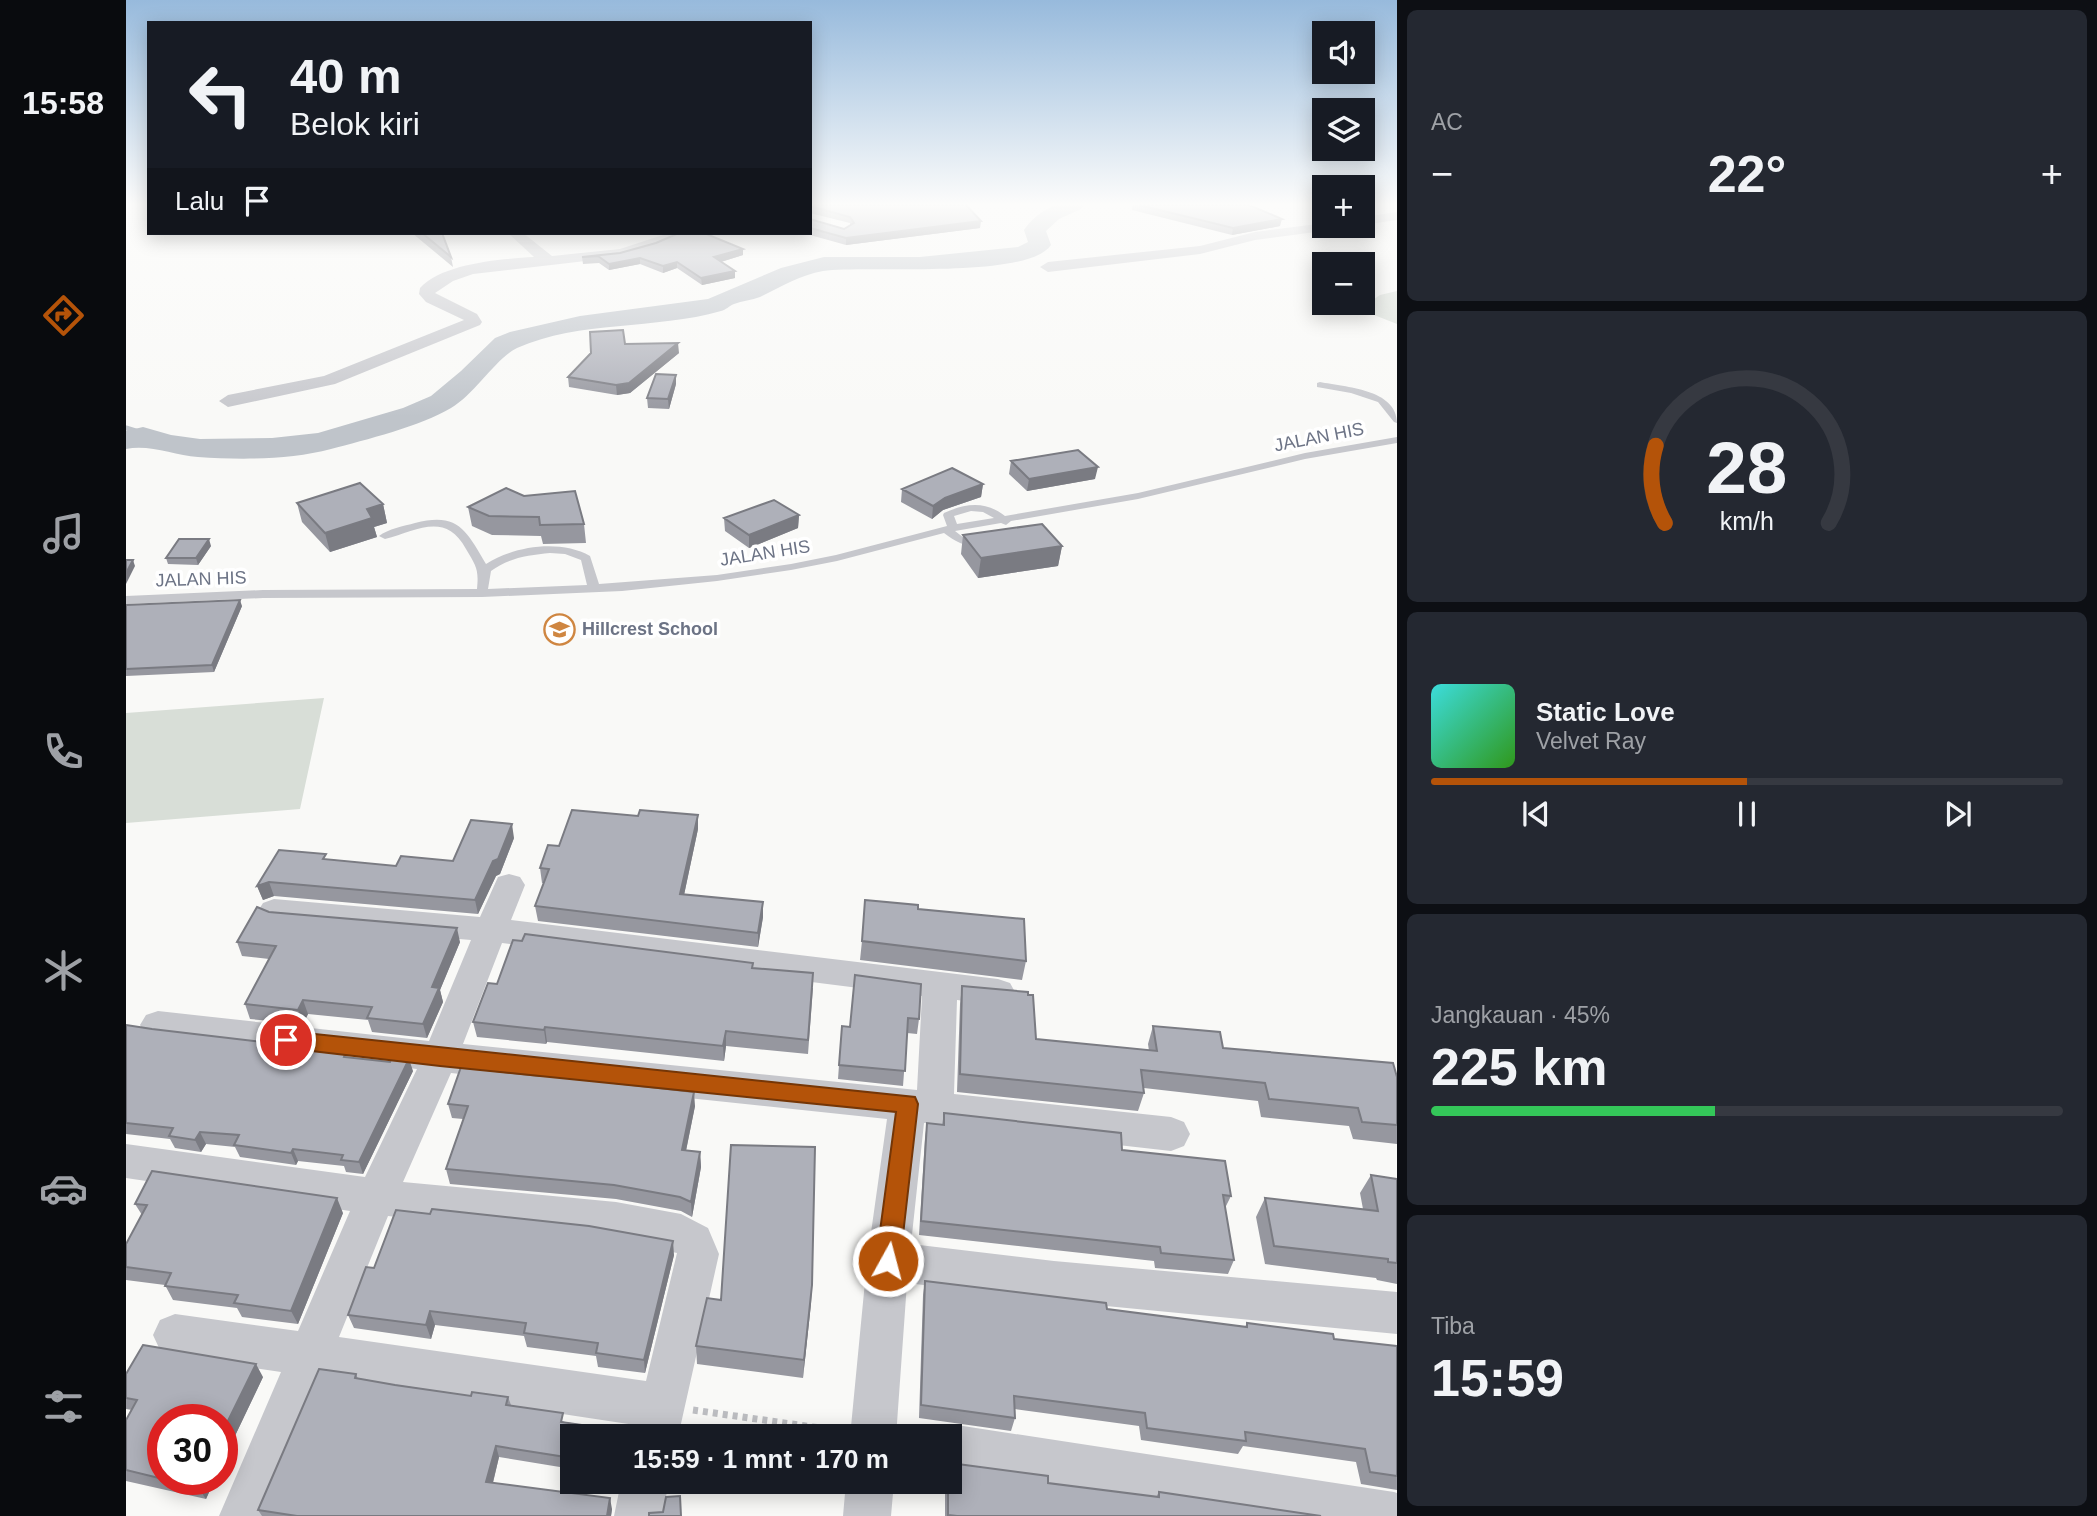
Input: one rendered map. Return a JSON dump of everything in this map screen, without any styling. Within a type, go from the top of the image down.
[{"type":"street","points":[[228,401],[329,380],[467,325],[475,320],[427,294],[428,288],[454,276]]},
{"type":"street","points":[[243,1516],[376,1197],[440,1058],[509,885]]},
{"type":"street","points":[[274,911],[492,930],[1020,995]]},
{"type":"street","points":[[877,1424],[888,1261],[922,1105],[940,985]]},
{"type":"street","points":[[158,1024],[440,1058],[922,1105],[1171,1134]]},
{"type":"street","points":[[126,1161],[376,1197],[617,1221],[677,1232],[694,1241],[698,1254],[658,1421],[310,1356],[175,1335]]},
{"type":"street","points":[[888,1261],[1054,1281],[1397,1313]]},
{"type":"street","points":[[962,1449],[1394,1516]]},
{"type":"street","points":[[638,1516],[643,1494]]},
{"type":"street","points":[[867,1516],[869,1494]]},
{"type":"lane","points":[[1320,385],[1381,400],[1397,420]]},
{"type":"lane","name":"JALAN HIS","points":[[126,600],[263,594],[482,593],[705,580],[791,567],[950,528],[1138,495],[1294,458],[1397,440]]},
{"type":"lane","points":[[992,543],[972,544],[961,541],[950,528],[948,515],[968,507],[984,507],[1003,519],[1010,534]]},
{"type":"lane","points":[[384,536],[423,525],[449,523],[460,530],[485,570],[482,593]]},
{"type":"lane","points":[[485,570],[496,561],[524,554],[575,551],[586,558],[594,588]]},
{"type":"path","points":[[658,1421],[702,1424]]},
{"type":"shaded area","points":[[1397,291],[1397,324],[1374,315],[1375,298]]},
{"type":"shaded area","points":[[324,698],[300,809],[126,823],[126,713]]},
{"type":"building","points":[[623,330],[625,344],[678,343],[629,383],[616,385],[568,377],[591,353],[590,332]]},
{"type":"building","points":[[656,374],[676,375],[668,399],[647,398]]},
{"type":"building","points":[[1078,450],[1098,467],[1029,479],[1011,461]]},
{"type":"building","points":[[952,468],[983,484],[945,498],[933,506],[902,489]]},
{"type":"building","points":[[360,483],[383,504],[367,509],[372,518],[325,533],[297,503]]},
{"type":"building","points":[[506,488],[524,496],[575,491],[584,524],[540,525],[539,517],[489,516],[468,507]]},
{"type":"building","points":[[774,500],[799,515],[749,535],[724,518]]},
{"type":"building","points":[[1042,524],[1062,546],[981,558],[963,535]]},
{"type":"building","points":[[179,539],[209,539],[196,558],[166,558]]},
{"type":"building","points":[[126,560],[133,560],[126,573]]},
{"type":"building","points":[[240,600],[212,665],[126,669],[126,605]]},
{"type":"building","points":[[572,810],[638,816],[640,810],[698,815],[680,894],[763,902],[758,933],[535,906],[549,869],[540,868],[548,845],[559,846]]},
{"type":"building","points":[[471,820],[512,824],[498,859],[493,861],[475,900],[269,882],[257,886],[279,850],[326,854],[323,859],[396,866],[401,856],[453,861]]},
{"type":"building","points":[[865,900],[918,905],[918,909],[1024,919],[1026,961],[862,941]]},
{"type":"building","points":[[257,907],[269,912],[457,928],[432,987],[439,988],[423,1024],[367,1018],[372,1007],[303,1000],[298,1010],[245,1004],[276,946],[237,942]]},
{"type":"building","points":[[525,934],[753,963],[752,968],[813,973],[808,1040],[726,1031],[723,1046],[473,1022],[488,983],[497,984],[513,940],[522,941]]},
{"type":"building","points":[[855,975],[921,984],[919,1019],[908,1018],[905,1071],[839,1065],[842,1026],[850,1027]]},
{"type":"building","points":[[962,986],[1028,992],[1028,995],[1033,995],[1036,1039],[1157,1051],[1153,1026],[1220,1032],[1223,1048],[1393,1063],[1397,1077],[1397,1125],[1362,1122],[1358,1108],[1269,1099],[1265,1083],[1141,1070],[1144,1093],[960,1074]]},
{"type":"building","points":[[126,1025],[346,1052],[344,1057],[390,1062],[392,1057],[409,1059],[359,1162],[341,1160],[343,1155],[293,1149],[291,1153],[234,1145],[239,1135],[200,1132],[195,1140],[169,1136],[173,1128],[126,1123]]},
{"type":"building","points":[[461,1067],[539,1076],[540,1071],[615,1078],[613,1083],[694,1092],[682,1150],[700,1152],[691,1202],[680,1197],[614,1185],[446,1169],[468,1106],[448,1104]]},
{"type":"building","points":[[944,1113],[1121,1133],[1122,1150],[1225,1161],[1231,1196],[1223,1195],[1234,1260],[1161,1253],[1160,1247],[921,1221],[927,1123],[944,1125]]},
{"type":"building","points":[[731,1145],[815,1147],[812,1285],[804,1360],[696,1346],[707,1298],[721,1300]]},
{"type":"building","points":[[152,1171],[337,1198],[291,1311],[234,1303],[238,1295],[165,1286],[171,1273],[126,1267],[126,1244],[147,1205],[135,1204]]},
{"type":"building","points":[[1371,1175],[1397,1179],[1397,1263],[1388,1262],[1388,1259],[1274,1246],[1265,1198],[1378,1211]]},
{"type":"building","points":[[432,1209],[589,1226],[673,1241],[644,1360],[596,1353],[598,1343],[524,1333],[526,1323],[430,1311],[426,1325],[348,1315],[366,1267],[374,1268],[396,1210],[430,1214]]},
{"type":"building","points":[[925,1281],[1106,1303],[1107,1309],[1247,1327],[1247,1323],[1333,1334],[1334,1339],[1397,1346],[1397,1476],[1370,1472],[1365,1449],[1245,1432],[1246,1441],[1147,1428],[1145,1413],[1014,1396],[1015,1418],[921,1405]]},
{"type":"building","points":[[143,1345],[256,1364],[236,1404],[147,1404],[147,1475],[126,1470],[126,1420],[137,1400],[126,1398],[126,1374]]},
{"type":"building","points":[[319,1369],[356,1374],[355,1378],[395,1385],[471,1396],[472,1392],[508,1397],[506,1405],[563,1413],[561,1422],[575,1424],[560,1424],[560,1456],[496,1446],[486,1482],[560,1492],[560,1494],[610,1498],[607,1516],[297,1516],[258,1510]]},
{"type":"building","points":[[962,1465],[1048,1476],[1048,1483],[1159,1497],[1159,1492],[1321,1516],[957,1516],[948,1515],[948,1494],[962,1494]]},
{"type":"building","points":[[680,1496],[681,1516],[649,1516],[649,1513],[663,1512],[666,1497]]},
{"type":"waterway","points":[[126,440],[143,436],[166,444],[200,448],[272,447],[321,442],[413,414],[441,402],[473,376],[504,344],[519,338],[580,324],[716,305],[723,299],[750,292],[783,276]]},
{"type":"waterway","points":[[126,428],[142,433],[143,436]]},
{"type":"place","name":"Hillcrest School","points":[[559,629]]},
{"type":"route","points":[[286,1040],[440,1058],[908,1104],[888,1261]]}]
